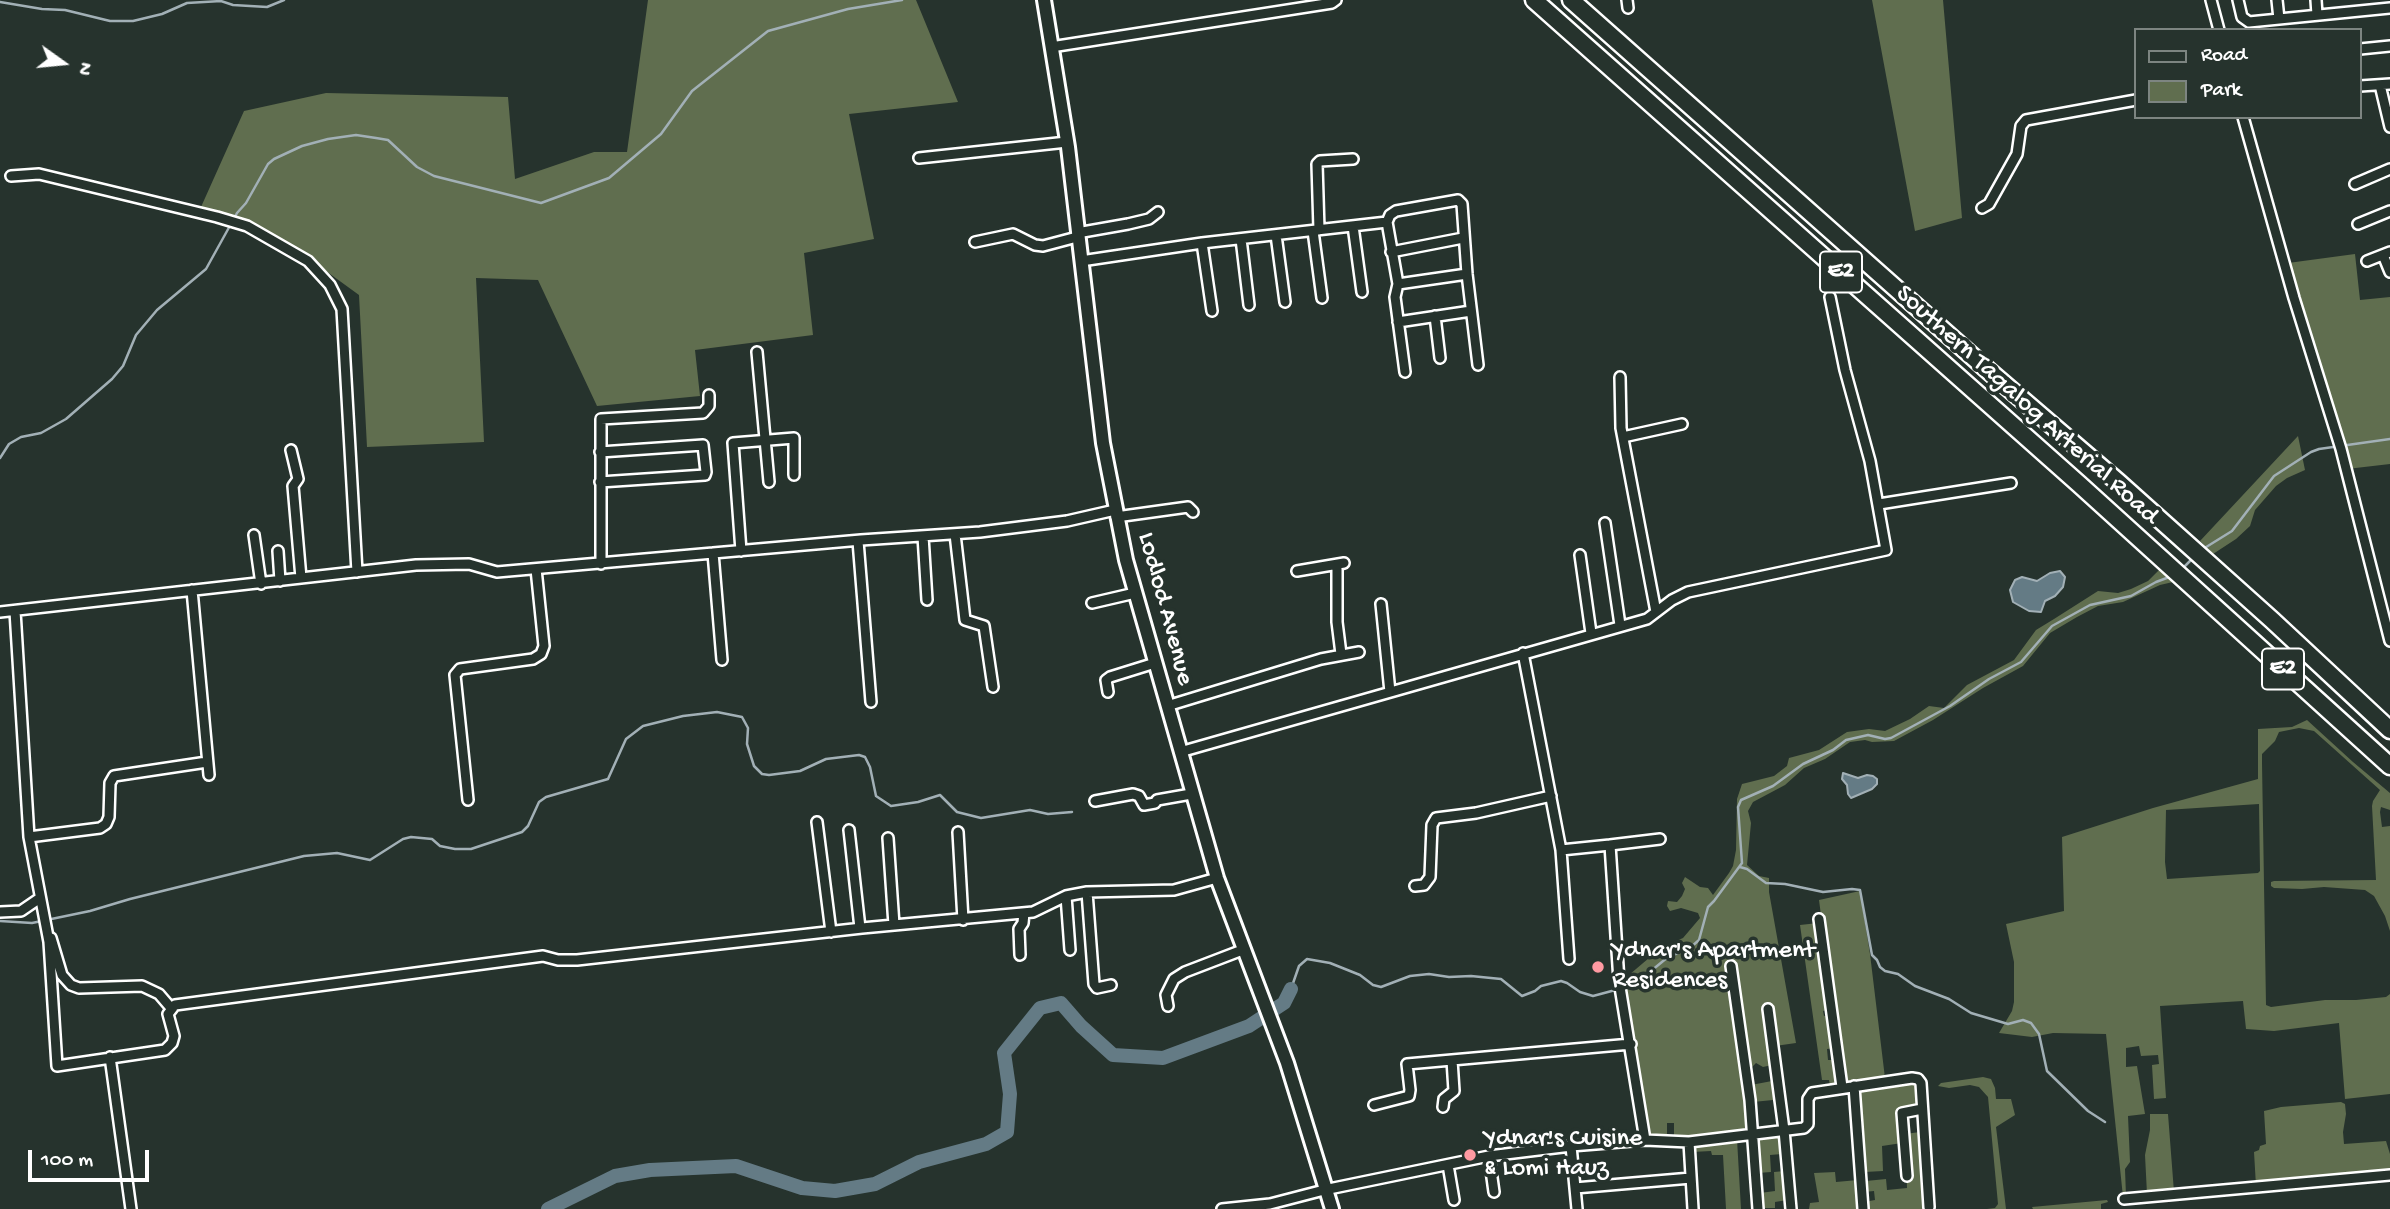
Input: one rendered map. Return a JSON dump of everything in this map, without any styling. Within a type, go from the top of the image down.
[{"type":"highway","name":"Southern Tagalog Arterial Road","points":[[1534,0],[2069,475],[2390,766]]},
{"type":"highway","name":"Southern Tagalog Arterial Road","points":[[1572,0],[2226,578],[2390,730]]},
{"type":"main road","name":"Lodlod Avenue","points":[[1044,0],[1067,142],[1103,443],[1135,593],[1217,878],[1268,1010],[1332,1209]]},
{"type":"street","points":[[1051,47],[1332,3],[1336,0]]},
{"type":"street","points":[[2211,0],[2218,28]]},
{"type":"street","points":[[2238,0],[2244,21],[2390,8]]},
{"type":"street","points":[[2277,0],[2279,19]]},
{"type":"street","points":[[2316,0],[2317,15]]},
{"type":"street","points":[[2362,49],[2390,46]]},
{"type":"street","points":[[2362,86],[2385,84],[2390,127]]},
{"type":"street","points":[[1982,208],[1989,204],[2017,154],[2021,126],[2026,120],[2134,100]]},
{"type":"street","points":[[2244,119],[2339,445],[2390,641]]},
{"type":"street","points":[[919,158],[1067,142]]},
{"type":"street","points":[[1322,298],[1316,231],[1317,164],[1320,161],[1353,159]]},
{"type":"street","points":[[2356,184],[2390,169]]},
{"type":"street","points":[[11,176],[39,174],[247,226],[308,261],[330,285],[342,309],[357,572]]},
{"type":"street","points":[[1405,372],[1395,297],[1398,284],[1387,222],[1390,215],[1396,211],[1458,200],[1462,204],[1463,238],[1478,365]]},
{"type":"street","points":[[2358,224],[2390,211]]},
{"type":"street","points":[[975,242],[1013,234],[1042,246],[1077,235],[1149,219],[1158,212]]},
{"type":"street","points":[[1081,263],[1241,239],[1387,222]]},
{"type":"street","points":[[1353,226],[1363,292]]},
{"type":"street","points":[[1276,235],[1284,302]]},
{"type":"street","points":[[1391,252],[1463,238]]},
{"type":"street","points":[[1241,239],[1249,305]]},
{"type":"street","points":[[1205,245],[1212,312]]},
{"type":"street","points":[[2367,261],[2387,254],[2390,272]]},
{"type":"street","points":[[1398,284],[1467,274]]},
{"type":"street","points":[[1180,752],[1647,619],[1672,600],[1688,592],[1886,550],[1879,504],[1830,297]]},
{"type":"street","points":[[1398,322],[1471,310]]},
{"type":"street","points":[[1436,316],[1440,358]]},
{"type":"street","points":[[757,352],[769,482]]},
{"type":"street","points":[[1620,377],[1619,404],[1623,437],[1656,612]]},
{"type":"street","points":[[601,564],[600,422],[603,418],[703,412],[709,406],[709,395]]},
{"type":"street","points":[[1623,437],[1682,424]]},
{"type":"street","points":[[741,551],[732,445],[735,442],[794,438],[794,475]]},
{"type":"street","points":[[600,452],[703,445],[706,472],[705,475],[600,482]]},
{"type":"street","points":[[291,450],[298,479],[293,486],[301,578]]},
{"type":"street","points":[[1879,504],[2011,482]]},
{"type":"street","points":[[0,612],[416,565],[469,564],[497,572],[956,534],[1116,513],[1188,507],[1193,512]]},
{"type":"street","points":[[1605,523],[1620,625]]},
{"type":"street","points":[[956,534],[965,620],[984,626],[993,687]]},
{"type":"street","points":[[254,535],[261,584]]},
{"type":"street","points":[[923,536],[927,600]]},
{"type":"street","points":[[858,541],[871,702]]},
{"type":"street","points":[[278,551],[280,581]]},
{"type":"street","points":[[713,553],[722,660]]},
{"type":"street","points":[[1580,555],[1591,633]]},
{"type":"street","points":[[1297,571],[1341,564],[1337,622],[1341,654]]},
{"type":"street","points":[[468,800],[455,675],[460,669],[533,659],[541,654],[544,646],[536,569]]},
{"type":"street","points":[[192,590],[209,775]]},
{"type":"street","points":[[1092,603],[1135,593]]},
{"type":"street","points":[[1381,604],[1390,692]]},
{"type":"street","points":[[15,611],[29,837],[46,925],[57,1066],[164,1050],[172,1043],[174,1035],[168,1014],[175,1005],[543,956],[558,960],[578,960],[860,928],[1033,912],[1066,896],[1087,892],[1174,890],[1217,878]]},
{"type":"street","points":[[1167,706],[1341,654],[1359,652]]},
{"type":"street","points":[[1523,653],[1561,850],[1569,958]]},
{"type":"street","points":[[1108,692],[1107,679],[1154,663]]},
{"type":"street","points":[[29,837],[100,828],[106,824],[109,817],[110,783],[114,776],[207,762]]},
{"type":"street","points":[[1095,801],[1133,794],[1139,796],[1144,805],[1192,794]]},
{"type":"street","points":[[1415,886],[1424,885],[1430,877],[1432,825],[1436,818],[1476,813],[1551,796]]},
{"type":"street","points":[[817,822],[831,932]]},
{"type":"street","points":[[849,830],[860,928]]},
{"type":"street","points":[[958,832],[963,920]]},
{"type":"street","points":[[888,838],[894,925]]},
{"type":"street","points":[[1561,850],[1660,839]]},
{"type":"street","points":[[1610,845],[1619,981],[1645,1140]]},
{"type":"street","points":[[1087,892],[1094,984],[1097,988],[1111,985]]},
{"type":"street","points":[[1066,896],[1070,950]]},
{"type":"street","points":[[0,912],[21,911],[40,898]]},
{"type":"street","points":[[43,913],[66,982],[79,988],[142,986],[159,994],[171,1008]]},
{"type":"street","points":[[1020,955],[1019,929],[1024,913]]},
{"type":"street","points":[[1819,919],[1842,1087]]},
{"type":"street","points":[[1168,1006],[1166,995],[1174,979],[1245,949]]},
{"type":"street","points":[[1731,967],[1753,1135],[1758,1209]]},
{"type":"street","points":[[1768,1009],[1791,1209]]},
{"type":"street","points":[[1374,1105],[1406,1099],[1409,1096],[1407,1064],[1631,1044]]},
{"type":"street","points":[[110,1057],[131,1209]]},
{"type":"street","points":[[1443,1107],[1444,1099],[1454,1091],[1451,1060]]},
{"type":"street","points":[[1222,1209],[1259,1206],[1489,1156],[1645,1140],[1689,1142],[1807,1126],[1808,1099],[1812,1093],[1917,1079],[1921,1083],[1929,1207]]},
{"type":"street","points":[[1854,1086],[1863,1209]]},
{"type":"street","points":[[1907,1176],[1902,1113],[1922,1109]]},
{"type":"street","points":[[1689,1142],[1693,1209]]},
{"type":"street","points":[[1571,1146],[1577,1209]]},
{"type":"street","points":[[1489,1156],[1494,1192]]},
{"type":"street","points":[[1448,1165],[1454,1200]]},
{"type":"street","points":[[2124,1199],[2390,1175]]},
{"type":"street","points":[[1576,1188],[1691,1178]]},
{"type":"green space","points":[[648,0],[916,0],[958,102],[849,114],[874,239],[804,253],[813,335],[695,350],[700,396],[597,406],[538,280],[476,278],[484,442],[367,447],[359,295],[286,242],[201,207],[244,111],[326,93],[508,97],[515,179],[594,152],[627,152]]},
{"type":"green space","points":[[1872,0],[1943,0],[1962,218],[1915,231]]},
{"type":"green space","points":[[2355,254],[2360,300],[2390,297],[2390,464],[2347,469],[2288,263]]},
{"type":"green space","points":[[2298,436],[2305,470],[2276,486],[2255,510],[2250,526],[2213,554],[2200,541]]},
{"type":"green space","points":[[2160,569],[2173,582],[2123,602],[2098,606],[2077,617],[2050,633],[2023,666],[1933,720],[1894,741],[1850,742],[1825,759],[1804,768],[1785,785],[1753,802],[1748,811],[1751,823],[1747,865],[1759,876],[1769,878],[1769,892],[1796,1043],[1775,1046],[1771,1003],[1764,1003],[1772,1065],[1763,1067],[1756,1063],[1749,1070],[1733,963],[1727,962],[1748,1127],[1732,1134],[1674,1138],[1674,1123],[1667,1123],[1667,1137],[1648,1137],[1623,980],[1662,947],[1683,938],[1700,918],[1698,913],[1681,908],[1670,911],[1667,906],[1668,901],[1677,902],[1682,896],[1685,877],[1700,887],[1708,888],[1713,895],[1729,873],[1736,850],[1737,799],[1742,784],[1774,776],[1787,766],[1789,758],[1819,750],[1847,732],[1869,729],[1885,731],[1929,706],[1944,708],[1967,685],[2014,660],[2036,630],[2098,591],[2118,593],[2131,589],[2148,581]]},
{"type":"green space","points":[[2307,720],[2390,793],[2390,810],[2381,807],[2380,812],[2382,827],[2390,826],[2390,931],[2374,896],[2365,890],[2271,886],[2274,881],[2376,880],[2372,806],[2380,790],[2314,731],[2299,728],[2279,732],[2275,741],[2262,754],[2266,1005],[2271,1007],[2325,1000],[2356,1000],[2386,997],[2390,994],[2390,1094],[2345,1099],[2339,1023],[2274,1031],[2246,1029],[2243,1001],[2160,1006],[2166,1098],[2154,1099],[2152,1065],[2159,1064],[2158,1055],[2141,1056],[2139,1046],[2126,1048],[2126,1067],[2137,1066],[2145,1114],[2128,1116],[2130,1162],[2125,1169],[2126,1196],[2123,1197],[2106,1034],[2053,1033],[2032,1037],[1999,1033],[2012,1011],[2014,1002],[2014,962],[2006,924],[2064,911],[2062,837],[2258,779],[2258,729],[2292,727]],"holes":[[[2259,804],[2260,871],[2167,879],[2166,810]]]},
{"type":"green space","points":[[1860,891],[1885,1078],[1843,1084],[1819,900]]},
{"type":"green space","points":[[1818,923],[1828,1010],[1823,1011],[1824,1016],[1831,1015],[1836,1048],[1827,1049],[1828,1060],[1837,1060],[1839,1085],[1830,1086],[1829,1080],[1822,1080],[1800,925]]},
{"type":"green space","points":[[1983,1077],[1991,1079],[1996,1099],[2011,1099],[2015,1115],[1996,1127],[2006,1209],[1987,1209],[1995,1208],[1998,1204],[1988,1097],[1979,1087],[1970,1085],[1949,1088],[1938,1086],[1941,1083]]},
{"type":"green space","points":[[1772,1081],[1773,1091],[1777,1094],[1779,1119],[1773,1100],[1753,1102],[1751,1085]]},
{"type":"green space","points":[[1916,1082],[1918,1108],[1911,1108],[1910,1105],[1901,1109],[1902,1143],[1882,1146],[1883,1171],[1865,1172],[1866,1181],[1886,1179],[1887,1190],[1907,1188],[1905,1134],[1920,1132],[1926,1209],[1865,1209],[1864,1202],[1875,1200],[1874,1191],[1864,1192],[1856,1088]]},
{"type":"green space","points":[[2341,1102],[2345,1104],[2346,1114],[2344,1144],[2386,1141],[2390,1154],[2390,1173],[2256,1186],[2254,1152],[2266,1144],[2264,1111]]},
{"type":"green space","points":[[2150,1114],[2168,1114],[2174,1192],[2147,1194],[2145,1155]]},
{"type":"green space","points":[[1781,1135],[1782,1154],[1770,1155],[1771,1172],[1758,1173],[1756,1137]]},
{"type":"green space","points":[[1737,1139],[1741,1209],[1726,1209],[1723,1155],[1712,1155],[1711,1151],[1692,1152],[1692,1146]]},
{"type":"green space","points":[[1785,1171],[1787,1200],[1775,1202],[1775,1208],[1761,1208],[1760,1193],[1775,1191],[1774,1172]]},
{"type":"green space","points":[[1835,1172],[1836,1182],[1858,1180],[1861,1209],[1809,1209],[1810,1203],[1819,1202],[1814,1173]]},
{"type":"green space","points":[[2108,1202],[2101,1204],[2101,1209],[2032,1207]]},
{"type":"water","points":[[2060,571],[2065,577],[2063,587],[2055,596],[2045,601],[2041,612],[2029,611],[2013,602],[2010,590],[2015,580],[2022,577],[2037,581],[2050,573]]},
{"type":"water","points":[[1843,773],[1858,778],[1873,776],[1877,779],[1877,784],[1851,798],[1842,779]]},
{"type":"waterway","points":[[0,2],[65,10],[110,21],[133,21],[162,14],[187,3],[221,1],[233,5],[267,7],[284,0]]},
{"type":"waterway","points":[[0,458],[9,444],[21,437],[41,433],[66,419],[112,379],[123,366],[136,335],[157,310],[206,269],[237,213],[246,203],[268,164],[274,159],[302,146],[328,139],[356,135],[376,138],[388,140],[417,167],[434,176],[541,203],[609,178],[661,134],[692,91],[768,31],[848,9],[902,0]]},
{"type":"waterway","points":[[2203,549],[2232,531],[2274,476],[2311,452],[2390,439]]},
{"type":"waterway","points":[[2183,568],[2193,558]]},
{"type":"waterway","points":[[1291,989],[1299,966],[1307,959],[1330,963],[1381,987],[1410,976],[1429,974],[1501,979],[1522,996],[1541,986],[1561,981],[1593,996],[1634,985],[1668,957],[1690,948],[1699,940],[1708,907],[1742,863],[1738,807],[1741,800],[1773,786],[1803,764],[1833,750],[1846,740],[1868,735],[1891,738],[1950,706],[1989,679],[2021,662],[2052,626],[2090,605],[2131,596],[2172,576]]},
{"type":"waterway","points":[[0,921],[32,923],[90,911],[304,856],[337,853],[370,860],[403,839],[411,837],[432,839],[440,846],[471,849],[522,832],[528,826],[539,802],[546,797],[608,779],[626,739],[643,726],[683,716],[717,712],[742,717],[748,728],[747,744],[754,766],[762,774],[800,771],[826,759],[859,755],[865,757],[870,767],[876,796],[891,806],[940,795],[957,812],[981,818],[1030,810],[1048,814],[1072,812]]},
{"type":"waterway","points":[[1740,867],[1766,883],[1823,892],[1860,890],[1872,955],[1880,967],[1898,974],[1915,986],[1949,999],[1971,1013],[2008,1024],[2023,1020],[2031,1023],[2039,1034],[2047,1071],[2088,1111],[2105,1122]]},
{"type":"waterway","points":[[548,1209],[615,1176],[650,1170],[736,1166],[802,1188],[835,1191],[875,1184],[919,1162],[986,1144],[1007,1132],[1010,1094],[1004,1053],[1040,1008],[1061,1003],[1081,1026],[1113,1055],[1163,1058],[1249,1026],[1284,1003],[1291,989]]},
{"type":"place","name":"Ydnar's Apartment Residences","points":[[1598,967]]},
{"type":"place","name":"Ydnar's Cuisine & Lomi Hauz","points":[[1470,1155]]}]
